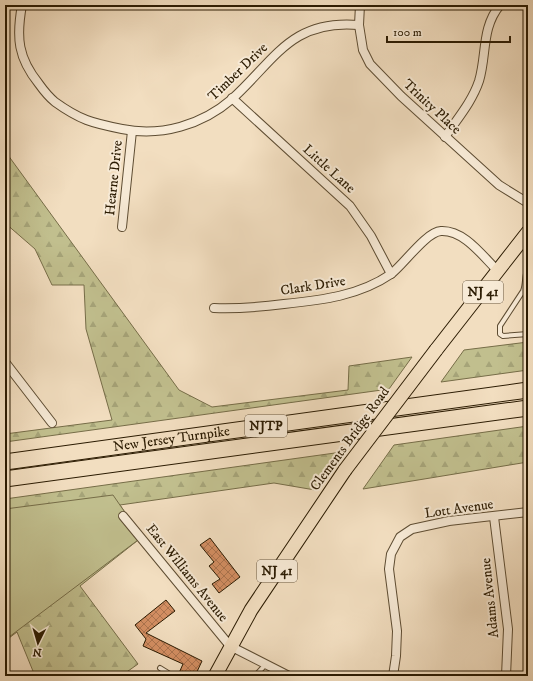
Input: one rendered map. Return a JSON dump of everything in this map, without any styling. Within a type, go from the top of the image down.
[{"type":"highway","name":"New Jersey Turnpike","points":[[5,462],[528,390]]},
{"type":"highway","name":"New Jersey Turnpike","points":[[5,479],[528,408]]},
{"type":"main road","name":"Clements Bridge Road","points":[[215,676],[250,610],[345,470],[436,350],[499,272],[528,232]]},
{"type":"street","name":"Timber Drive","points":[[22,5],[19,23],[19,40],[22,57],[32,75],[51,99],[72,115],[96,124],[132,131],[160,131],[186,126],[216,111],[232,98],[276,53],[298,37],[329,25],[359,25]]},
{"type":"street","name":"Trinity Place","points":[[360,5],[359,25],[363,50],[370,64],[400,96],[498,184],[528,203]]},
{"type":"street","points":[[445,137],[471,98],[479,80],[486,30],[493,14],[500,5]]},
{"type":"street","name":"Little Lane","points":[[232,98],[350,206],[371,236],[391,274]]},
{"type":"street","name":"Hearne Drive","points":[[122,227],[132,131]]},
{"type":"street","name":"Clark Drive","points":[[214,308],[239,309],[329,299],[359,291],[391,274],[407,260],[432,233],[440,231],[451,232],[464,238],[499,272]]},
{"type":"street","points":[[5,362],[52,423]]},
{"type":"street","name":"Lott Avenue","points":[[393,676],[396,656],[397,631],[390,569],[391,554],[400,537],[412,529],[449,521],[528,512]]},
{"type":"street","name":"East Williams Avenue","points":[[123,516],[230,646]]},
{"type":"street","name":"Adams Avenue","points":[[494,517],[508,629],[506,676]]},
{"type":"street","points":[[230,646],[266,664],[280,674],[289,676]]},
{"type":"lane","points":[[528,267],[524,275],[527,287],[500,326],[499,331],[503,336],[528,334]]},
{"type":"lane","points":[[253,676],[256,675],[266,664]]},
{"type":"lane","points":[[160,668],[174,676]]},
{"type":"green space","points":[[5,151],[179,390],[212,407],[348,390],[349,366],[412,357],[389,389],[5,442],[5,434],[112,420],[86,329],[84,285],[52,285],[35,249],[5,223]]},
{"type":"green space","points":[[528,342],[528,370],[441,382],[464,350]]},
{"type":"green space","points":[[528,426],[528,462],[363,489],[394,445]]},
{"type":"green space","points":[[342,452],[315,490],[274,483],[120,505],[142,537],[80,586],[138,664],[121,676],[35,676],[17,632],[5,641],[5,499]]},
{"type":"green space","points":[[113,495],[142,537],[5,640],[5,509]]},
{"type":"building","points":[[210,538],[240,577],[219,593],[212,584],[220,579],[209,566],[214,562],[200,545]]},
{"type":"building","points":[[166,600],[175,611],[146,633],[202,661],[195,676],[186,676],[179,673],[183,664],[143,646],[146,639],[135,625]]}]
